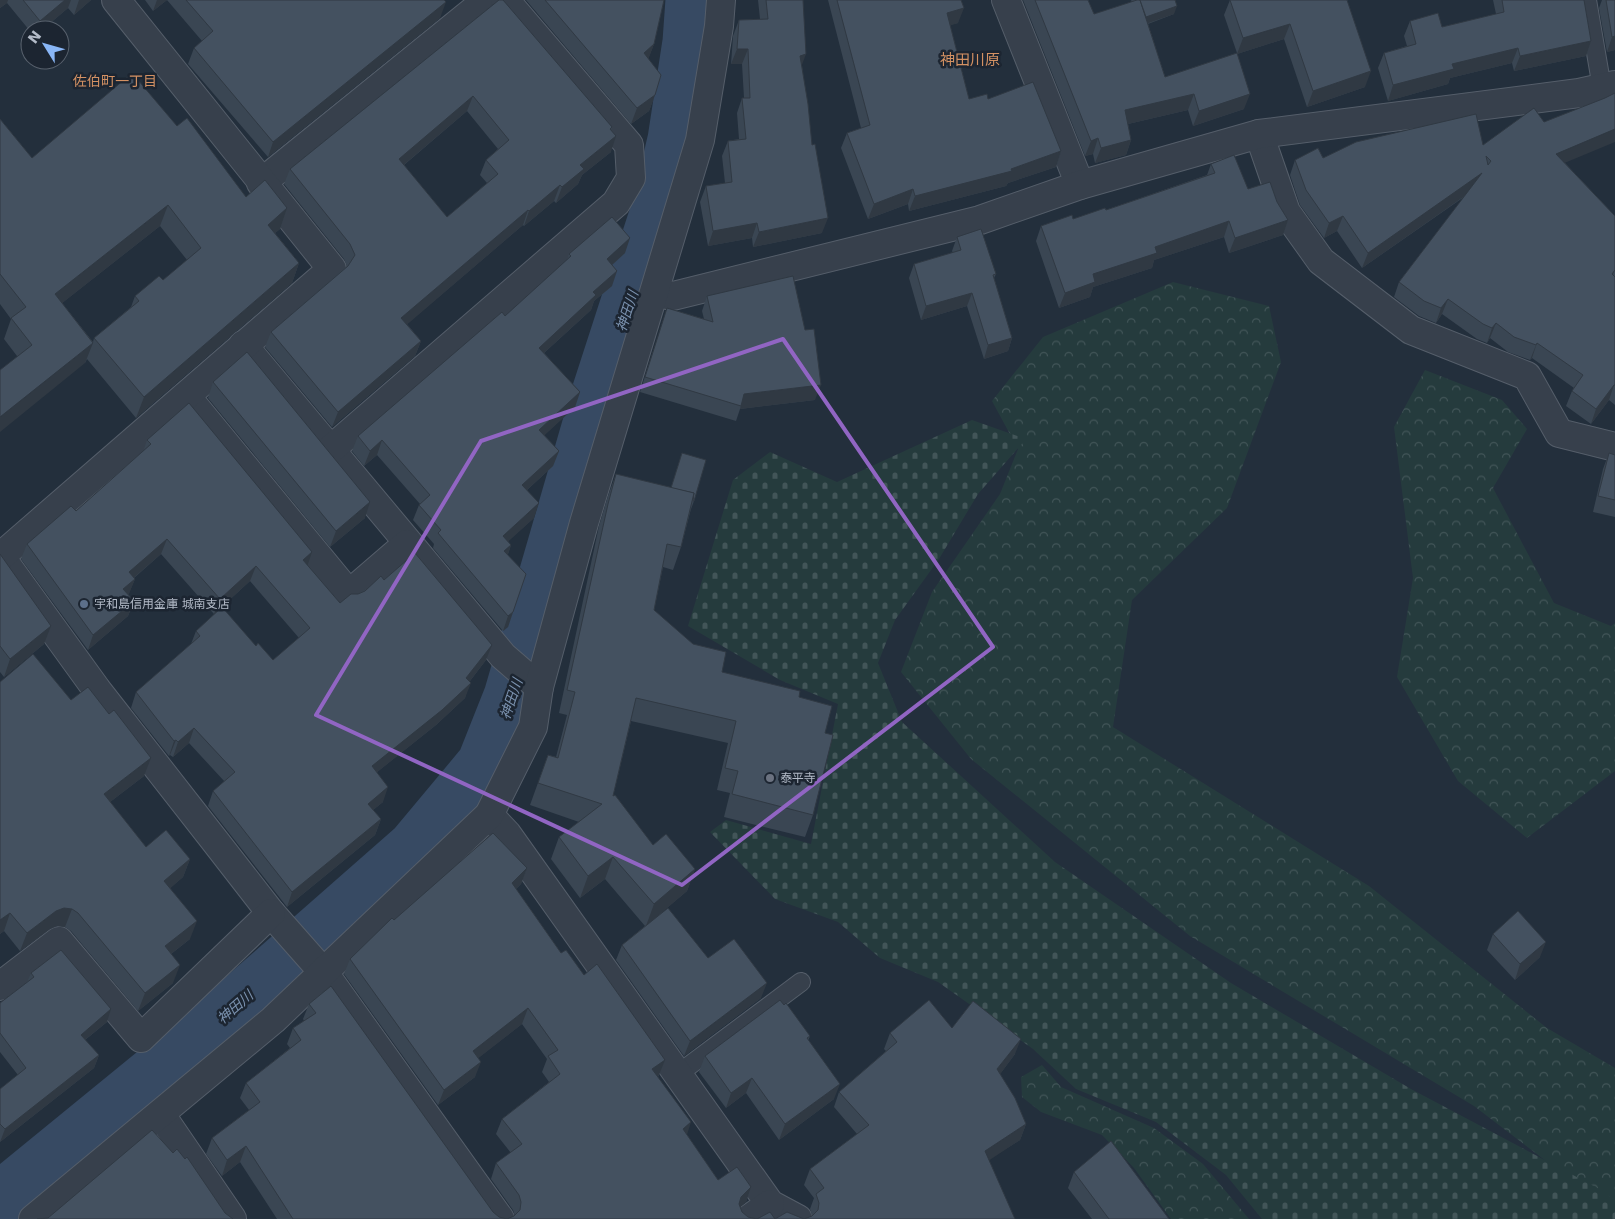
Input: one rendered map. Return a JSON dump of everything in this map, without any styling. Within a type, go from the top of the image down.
[{"type":"street","points":[[116,0],[261,183],[332,269],[0,556],[97,690],[278,921],[319,969],[500,1219]]},
{"type":"street","points":[[261,183],[487,0]]},
{"type":"street","points":[[330,450],[616,203],[631,178],[629,145],[505,0]]},
{"type":"street","points":[[33,1219],[274,1020],[319,969],[489,815],[533,727],[536,685],[700,140],[719,26],[721,0]]},
{"type":"street","points":[[1006,0],[1080,185]]},
{"type":"street","points":[[655,293],[674,296],[980,220],[1080,185],[1259,134],[1579,93],[1608,86]]},
{"type":"street","points":[[1259,134],[1286,212],[1322,261],[1411,330],[1527,376],[1559,433],[1615,447]]},
{"type":"street","points":[[243,346],[407,544],[510,663],[536,685]]},
{"type":"street","points":[[186,396],[349,594],[407,544]]},
{"type":"street","points":[[489,815],[507,834],[678,1074],[760,1211],[798,1219]]},
{"type":"street","points":[[0,986],[59,940],[141,1038],[278,921]]},
{"type":"street","points":[[161,1115],[232,1219]]},
{"type":"lane","points":[[1587,0],[1608,86]]},
{"type":"lane","points":[[678,1074],[801,982]]},
{"type":"highlighted area","points":[[783,339],[993,647],[682,885],[316,715],[481,441]]},
{"type":"green space","points":[[1173,282],[1269,306],[1281,362],[1227,508],[1132,600],[1113,727],[1369,886],[1547,1028],[1615,1068],[1615,1214],[1474,1106],[1190,936],[971,759],[901,672],[932,592],[1000,494],[1018,449],[992,401],[1043,337]]},
{"type":"green space","points":[[1425,370],[1502,400],[1527,429],[1493,488],[1554,603],[1611,626],[1615,623],[1615,771],[1527,838],[1458,781],[1397,677],[1413,578],[1394,427]]},
{"type":"green space","points":[[972,420],[1026,439],[978,494],[939,559],[895,620],[878,663],[902,722],[1055,862],[1231,983],[1411,1089],[1603,1191],[1615,1201],[1615,1219],[1262,1219],[1226,1175],[1156,1122],[1076,1089],[1033,1049],[938,982],[880,958],[838,922],[775,899],[710,832],[726,820],[811,844],[838,704],[780,680],[688,626],[733,480],[770,452],[837,482]]},
{"type":"green space","points":[[1042,1065],[1061,1087],[1154,1128],[1203,1164],[1249,1219],[1171,1219],[1134,1168],[1102,1135],[1041,1112],[1022,1097],[1021,1077]]},
{"type":"building","points":[[23,0],[65,0],[41,20]]},
{"type":"building","points":[[186,0],[444,0],[446,2],[273,142],[194,48],[213,31]]},
{"type":"building","points":[[499,0],[503,0],[612,127],[610,129],[616,136],[580,165],[584,169],[562,187],[560,185],[528,210],[401,318],[421,341],[338,412],[271,332],[348,266],[355,255],[350,244],[290,169]],"holes":[[[473,96],[509,140],[486,160],[498,174],[447,217],[399,159]]]},
{"type":"building","points":[[545,0],[664,0],[654,44],[644,53],[661,75],[655,95],[637,108]]},
{"type":"building","points":[[766,0],[803,0],[806,54],[800,56],[808,104],[812,145],[815,144],[828,218],[759,232],[757,223],[713,231],[706,186],[732,182],[728,141],[746,139],[742,98],[750,98],[748,49],[737,49],[739,20],[768,19]]},
{"type":"building","points":[[837,0],[961,0],[964,8],[947,13],[969,99],[987,94],[988,99],[1033,82],[1061,151],[1011,169],[1012,171],[915,196],[913,189],[874,204],[847,133],[870,125]]},
{"type":"building","points":[[1035,0],[1088,0],[1094,14],[1140,0],[1165,77],[1237,53],[1250,94],[1199,111],[1194,94],[1125,110],[1131,140],[1101,148],[1098,138],[1091,141]]},
{"type":"building","points":[[1140,0],[1175,0],[1177,6],[1146,17]]},
{"type":"building","points":[[1230,0],[1347,0],[1371,71],[1313,91],[1290,24],[1243,38]]},
{"type":"building","points":[[1502,0],[1584,0],[1591,41],[1520,56],[1518,48],[1452,64],[1454,69],[1393,85],[1384,53],[1416,44],[1410,21],[1438,13],[1442,27],[1504,12]]},
{"type":"building","points":[[1606,0],[1615,0],[1615,36],[1612,37]]},
{"type":"building","points":[[132,73],[177,126],[187,118],[246,197],[265,180],[287,208],[268,225],[299,263],[144,397],[94,338],[139,301],[135,296],[159,276],[163,280],[201,248],[168,205],[55,294],[93,343],[0,417],[0,370],[32,345],[11,318],[26,307],[0,274],[0,119],[32,158]]},
{"type":"building","points":[[1615,93],[1615,129],[1556,154],[1615,216],[1615,270],[1612,274],[1615,277],[1615,385],[1596,409],[1572,391],[1583,375],[1537,343],[1536,345],[1514,337],[1496,323],[1492,328],[1483,324],[1448,299],[1441,308],[1424,301],[1399,282],[1482,173],[1368,253],[1343,216],[1329,223],[1306,190],[1295,160],[1318,148],[1323,158],[1356,142],[1476,114],[1483,145],[1534,108],[1544,122]],"holes":[[[1486,156],[1491,161],[1488,165]]]},
{"type":"building","points":[[1234,155],[1248,189],[1270,182],[1277,202],[1288,220],[1235,238],[1229,221],[1155,247],[1157,253],[1093,274],[1095,282],[1065,293],[1041,226],[1072,215],[1073,219],[1105,208],[1106,210],[1215,173],[1211,164]]},
{"type":"building","points":[[612,217],[630,238],[607,259],[617,271],[593,292],[596,295],[539,348],[580,392],[539,430],[559,451],[522,485],[539,503],[503,536],[511,545],[504,551],[526,574],[513,612],[508,616],[438,533],[441,530],[419,505],[430,495],[382,440],[370,451],[358,436],[502,312],[505,316],[571,256],[569,254]]},
{"type":"building","points":[[981,229],[996,274],[993,275],[1012,338],[988,345],[972,293],[926,306],[914,264],[961,250],[957,237]]},
{"type":"building","points":[[793,276],[805,330],[814,329],[821,385],[744,394],[741,406],[645,377],[667,308],[713,322],[707,296]]},
{"type":"building","points":[[247,352],[370,502],[336,531],[213,382]]},
{"type":"building","points":[[189,403],[312,552],[303,560],[340,603],[351,594],[365,591],[381,576],[384,580],[415,553],[492,645],[466,678],[471,683],[442,710],[372,766],[388,787],[368,804],[381,819],[292,892],[213,791],[235,772],[194,728],[178,742],[174,741],[136,692],[200,636],[196,631],[222,607],[256,646],[258,643],[273,660],[310,628],[256,566],[220,599],[167,539],[129,572],[135,579],[123,589],[134,601],[93,635],[27,544],[71,506],[76,511],[151,444],[147,440]]},
{"type":"building","points":[[682,453],[706,460],[694,501],[694,493],[671,488]]},
{"type":"building","points":[[1609,453],[1615,455],[1615,500],[1598,496]]},
{"type":"building","points":[[616,474],[694,493],[681,547],[667,544],[654,610],[693,644],[726,652],[722,672],[800,691],[799,697],[832,706],[825,733],[833,735],[813,815],[732,794],[738,771],[725,768],[736,721],[636,698],[613,796],[615,795],[653,845],[666,834],[695,869],[654,904],[613,857],[588,876],[559,837],[602,804],[538,783],[548,755],[558,758],[575,692],[567,690]]},
{"type":"building","points":[[0,554],[51,626],[10,659],[0,646]]},
{"type":"building","points":[[33,654],[71,700],[88,687],[109,714],[114,710],[151,758],[104,794],[146,847],[166,830],[190,859],[164,881],[197,921],[165,946],[180,965],[145,993],[78,913],[72,909],[64,908],[56,911],[27,933],[10,913],[0,920],[0,682]]},
{"type":"building","points":[[493,833],[527,868],[512,883],[561,953],[566,950],[584,975],[597,964],[665,1060],[652,1069],[691,1122],[683,1129],[718,1180],[737,1167],[751,1187],[741,1197],[739,1204],[742,1212],[748,1217],[757,1219],[507,1219],[514,1216],[520,1210],[521,1202],[519,1195],[496,1163],[522,1144],[502,1119],[560,1074],[548,1056],[558,1050],[528,1008],[473,1051],[481,1062],[444,1090],[350,959],[392,918],[394,920]]},
{"type":"building","points":[[668,908],[708,958],[734,939],[767,983],[690,1041],[622,945]]},
{"type":"building","points":[[1518,911],[1546,942],[1520,964],[1493,934]]},
{"type":"building","points":[[61,950],[111,1009],[81,1035],[99,1055],[5,1129],[0,1124],[0,1089],[26,1068],[0,1033],[0,1003],[34,977],[31,973]]},
{"type":"building","points":[[331,986],[493,1212],[499,1217],[507,1219],[293,1219],[246,1146],[227,1160],[212,1138],[260,1102],[246,1083],[301,1040],[293,1028],[316,1013],[309,1004]]},
{"type":"building","points":[[780,1000],[784,1005],[786,1003],[810,1036],[807,1038],[840,1084],[785,1124],[752,1078],[731,1093],[705,1056]]},
{"type":"building","points":[[929,1000],[952,1028],[973,1001],[1021,1039],[997,1069],[1015,1098],[1026,1124],[985,1151],[1015,1219],[804,1219],[812,1216],[818,1210],[819,1203],[816,1194],[824,1188],[810,1169],[869,1125],[839,1092],[897,1042],[890,1033]]},
{"type":"building","points":[[152,1130],[173,1153],[177,1149],[185,1159],[187,1157],[225,1213],[233,1219],[37,1219],[48,1218]]},
{"type":"building","points":[[1111,1141],[1169,1219],[1109,1219],[1074,1172]]},
{"type":"building","points":[[770,1212],[775,1219],[757,1219]]},
{"type":"building","points":[[787,1212],[804,1219],[775,1219]]},
{"type":"waterway","name":"神田川","points":[[0,1202],[202,1037],[416,849],[486,765],[513,697],[602,390],[662,205],[677,140],[692,42],[695,0]]},
{"type":"place","name":"宇和島信用金庫 城南支店","points":[[84,604]]},
{"type":"place","name":"泰平寺","points":[[770,778]]},
{"type":"district","name":"神田川原","points":[[970,60]]},
{"type":"district","name":"佐伯町一丁目","points":[[115,81]]}]
